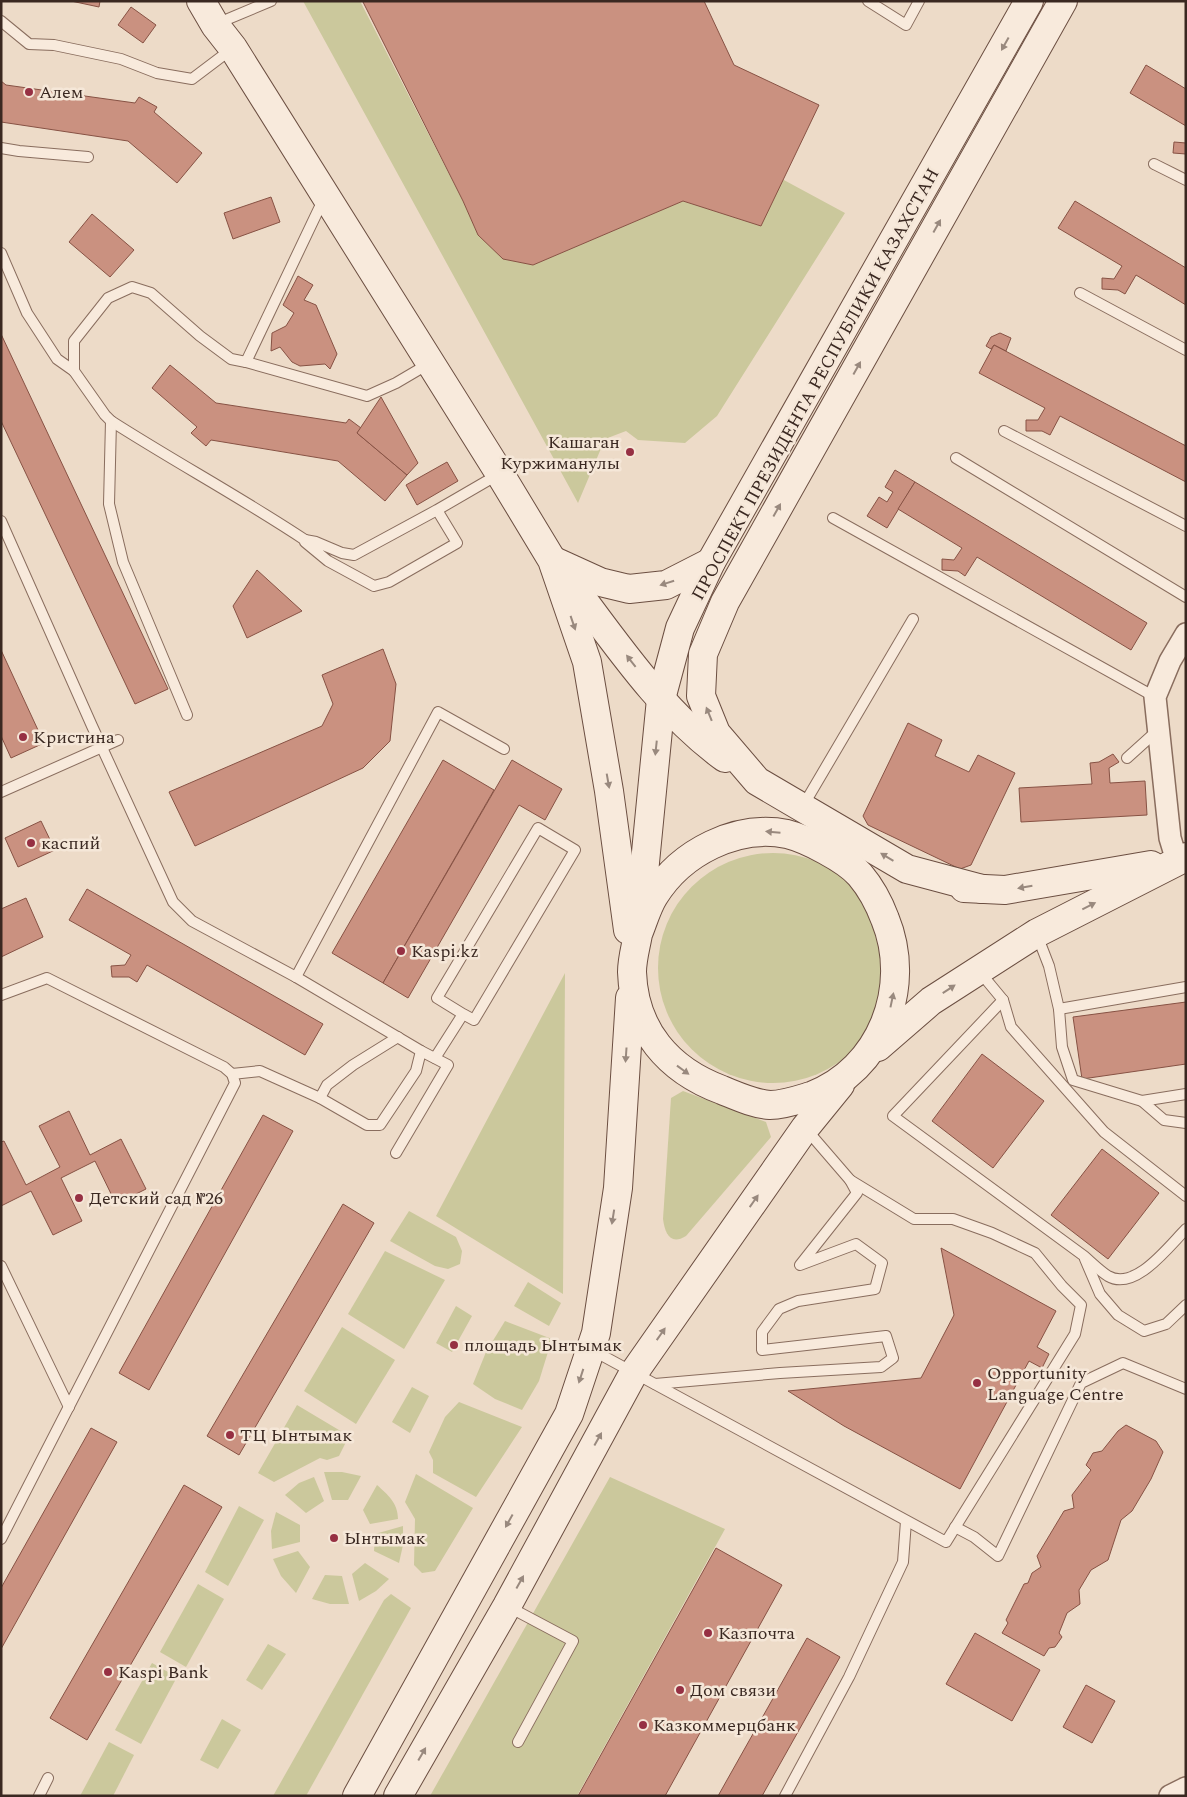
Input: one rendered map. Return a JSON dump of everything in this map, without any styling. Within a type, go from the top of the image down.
[{"type":"main road","points":[[201,1],[326,195],[552,560],[661,699],[707,745],[757,781],[907,869],[982,889]]},
{"type":"main road","name":"ПРОСПЕКТ ПРЕЗИДЕНТА РЕСПУБЛИКИ КАЗАХСТАН","points":[[638,934],[661,699],[680,628],[711,562],[1029,1]]},
{"type":"main road","name":"ПРОСПЕКТ ПРЕЗИДЕНТА РЕСПУБЛИКИ КАЗАХСТАН","points":[[757,781],[716,733],[701,696],[703,654],[726,602],[1063,1]]},
{"type":"main road","points":[[552,560],[600,582],[629,589],[666,585],[711,562]]},
{"type":"main road","points":[[552,560],[587,662],[609,791],[635,1002],[643,1025],[659,1049],[681,1069],[704,1084],[743,1098],[770,1105],[796,1102],[824,1091],[854,1070],[931,1001],[978,970],[1037,933],[1181,859]]},
{"type":"main road","points":[[398,1796],[507,1606],[644,1379],[805,1128],[877,1042],[889,1015],[895,986],[894,957],[889,929],[878,901],[855,871],[757,781]]},
{"type":"main road","points":[[357,1796],[569,1414],[596,1333],[618,1188],[632,968],[638,934],[654,896],[668,877],[708,846],[736,835],[771,831],[800,837],[855,871],[982,889],[1005,890],[1181,859]]},
{"type":"street","points":[[1181,859],[1170,838],[1155,697],[1178,661],[1186,634]]},
{"type":"street","points":[[1170,1796],[1186,1788]]},
{"type":"lane","points":[[216,25],[271,1]]},
{"type":"lane","points":[[868,1],[906,26],[919,1]]},
{"type":"lane","points":[[1,21],[29,44],[54,45],[121,58],[157,74],[192,79],[233,48]]},
{"type":"lane","points":[[1,148],[19,152],[88,157]]},
{"type":"lane","points":[[1154,164],[1186,180]]},
{"type":"lane","points":[[246,362],[326,195]]},
{"type":"lane","points":[[1,253],[27,313],[56,359],[74,371],[105,416],[208,481],[255,506],[305,540],[316,542],[342,553],[354,555],[500,474]]},
{"type":"lane","points":[[74,371],[74,341],[108,298],[132,287],[150,293],[200,336],[231,359],[367,396],[396,383],[430,363]]},
{"type":"lane","points":[[1080,293],[1186,350]]},
{"type":"lane","points":[[111,421],[108,471],[111,513],[124,562],[187,715]]},
{"type":"lane","points":[[1004,431],[1186,526]]},
{"type":"lane","points":[[956,458],[1186,598]]},
{"type":"lane","points":[[305,540],[307,545],[328,561],[374,586],[389,582],[457,543],[437,510]]},
{"type":"lane","points":[[833,518],[1155,697]]},
{"type":"lane","points":[[1,521],[173,902],[192,921],[296,977],[448,1065],[396,1153]]},
{"type":"lane","points":[[802,807],[913,619]]},
{"type":"lane","points":[[296,977],[438,712],[504,749]]},
{"type":"lane","points":[[1127,758],[1159,730]]},
{"type":"lane","points":[[1,792],[118,740]]},
{"type":"lane","points":[[538,828],[575,850],[474,1020],[463,1014],[437,998],[538,828]]},
{"type":"lane","points":[[1037,933],[1049,966],[1060,1009],[1062,1047],[1073,1080],[1142,1101],[1164,1120],[1186,1123]]},
{"type":"lane","points":[[978,970],[1003,1000],[1012,1027],[1104,1132],[1186,1196]]},
{"type":"lane","points":[[1,995],[47,978],[224,1067],[232,1074],[235,1083],[1,1539]]},
{"type":"lane","points":[[1060,1009],[1186,987]]},
{"type":"lane","points":[[1003,1000],[893,1116],[1084,1256],[1109,1277],[1124,1280],[1140,1274],[1186,1229]]},
{"type":"lane","points":[[435,1058],[463,1014]]},
{"type":"lane","points":[[320,1098],[327,1084],[398,1037]]},
{"type":"lane","points":[[232,1074],[260,1071],[320,1098],[367,1125],[380,1125],[416,1071],[421,1051]]},
{"type":"lane","points":[[1142,1101],[1186,1094]]},
{"type":"lane","points":[[644,1379],[881,1367],[893,1358],[886,1336],[762,1350],[762,1332],[779,1309],[798,1300],[875,1289],[882,1263],[856,1244],[800,1265],[857,1193],[850,1180],[805,1128]]},
{"type":"lane","points":[[590,1350],[946,1542],[1075,1334],[1081,1305],[1062,1286],[1036,1253],[992,1233],[953,1219],[914,1219],[850,1180]]},
{"type":"lane","points":[[1084,1256],[1100,1294],[1118,1315],[1144,1331],[1166,1324],[1186,1306]]},
{"type":"lane","points":[[1,1266],[69,1407]]},
{"type":"lane","points":[[955,1527],[974,1537],[998,1556],[1081,1383],[1123,1363],[1186,1389]]},
{"type":"lane","points":[[785,1796],[849,1677],[903,1562],[906,1521]]},
{"type":"lane","points":[[507,1606],[572,1641],[518,1742]]},
{"type":"lane","points":[[39,1796],[48,1778]]},
{"type":"shaded area","points":[[303,1],[360,1],[463,201],[478,235],[504,259],[533,265],[683,201],[761,226],[782,179],[845,213],[717,416],[685,443],[638,440],[626,431],[605,439],[578,503]]},
{"type":"shaded area","points":[[773,853],[795,855],[817,862],[837,872],[862,895],[869,904],[883,935],[888,968],[886,990],[879,1012],[869,1032],[846,1057],[837,1064],[806,1078],[773,1083],[751,1081],[729,1074],[709,1064],[684,1041],[677,1032],[663,1001],[658,968],[660,946],[667,924],[677,904],[700,879],[709,872],[740,858]]},
{"type":"shaded area","points":[[565,973],[563,1294],[436,1216]]},
{"type":"shaded area","points":[[683,1091],[766,1122],[771,1137],[686,1236],[676,1240],[672,1239],[667,1233],[663,1219],[671,1098]]},
{"type":"shaded area","points":[[409,1211],[456,1237],[462,1251],[460,1264],[448,1269],[435,1266],[390,1241]]},
{"type":"shaded area","points":[[385,1251],[445,1280],[404,1349],[348,1314]]},
{"type":"shaded area","points":[[528,1282],[561,1303],[549,1326],[514,1306]]},
{"type":"shaded area","points":[[456,1306],[472,1316],[452,1352],[436,1343]]},
{"type":"shaded area","points":[[505,1321],[552,1339],[539,1381],[522,1410],[495,1399],[473,1384],[486,1352]]},
{"type":"shaded area","points":[[342,1327],[395,1360],[356,1424],[304,1391]]},
{"type":"shaded area","points":[[412,1387],[429,1396],[410,1433],[392,1422]]},
{"type":"shaded area","points":[[459,1402],[522,1427],[476,1497],[433,1473],[433,1460],[429,1452],[445,1417]]},
{"type":"shaded area","points":[[297,1405],[349,1436],[339,1456],[327,1460],[320,1458],[274,1482],[258,1473]]},
{"type":"shaded area","points":[[324,1472],[342,1472],[361,1476],[348,1500],[332,1500]]},
{"type":"shaded area","points":[[416,1474],[473,1508],[435,1571],[422,1573],[414,1565],[415,1519],[405,1502]]},
{"type":"shaded area","points":[[314,1477],[324,1501],[306,1513],[285,1495],[299,1483]]},
{"type":"shaded area","points":[[610,1477],[725,1529],[577,1796],[430,1796]]},
{"type":"shaded area","points":[[377,1485],[394,1504],[398,1513],[398,1519],[370,1524],[363,1510]]},
{"type":"shaded area","points":[[239,1506],[264,1520],[228,1586],[205,1572]]},
{"type":"shaded area","points":[[276,1512],[300,1525],[300,1542],[272,1549],[271,1531]]},
{"type":"shaded area","points":[[403,1526],[403,1545],[399,1563],[374,1551],[375,1534]]},
{"type":"shaded area","points":[[298,1551],[310,1567],[296,1593],[281,1576],[273,1559]]},
{"type":"shaded area","points":[[365,1563],[389,1579],[376,1591],[359,1601],[352,1574]]},
{"type":"shaded area","points":[[325,1575],[342,1576],[349,1604],[330,1604],[312,1599]]},
{"type":"shaded area","points":[[198,1584],[224,1599],[186,1667],[160,1652]]},
{"type":"shaded area","points":[[391,1594],[411,1608],[306,1796],[273,1796],[384,1600]]},
{"type":"shaded area","points":[[268,1644],[286,1654],[262,1690],[246,1680]]},
{"type":"shaded area","points":[[152,1663],[177,1677],[141,1744],[115,1730]]},
{"type":"shaded area","points":[[222,1719],[241,1730],[218,1769],[200,1760]]},
{"type":"shaded area","points":[[109,1742],[134,1755],[113,1796],[80,1796]]},
{"type":"building","points":[[71,1],[100,1],[99,7]]},
{"type":"building","points":[[704,1],[734,65],[819,105],[761,226],[683,201],[533,265],[503,259],[478,235],[463,201],[363,2]]},
{"type":"building","points":[[131,7],[156,25],[143,43],[118,25]]},
{"type":"building","points":[[1146,65],[1186,89],[1186,126],[1130,93]]},
{"type":"building","points":[[1,81],[6,85],[135,103],[139,97],[157,107],[154,112],[202,153],[177,183],[128,141],[1,122]]},
{"type":"building","points":[[1174,142],[1186,143],[1186,154],[1173,153]]},
{"type":"building","points":[[271,197],[280,222],[233,239],[224,213]]},
{"type":"building","points":[[1075,201],[1186,268],[1186,305],[1136,275],[1125,294],[1118,290],[1102,289],[1102,278],[1114,279],[1122,266],[1058,228]]},
{"type":"building","points":[[92,214],[134,250],[110,277],[69,242]]},
{"type":"building","points":[[298,276],[313,285],[304,300],[316,305],[337,354],[330,369],[325,364],[300,366],[292,362],[280,347],[271,351],[272,333],[286,326],[294,313],[283,305]]},
{"type":"building","points":[[1000,333],[1011,338],[1006,351],[994,345],[991,349],[986,346],[991,337]]},
{"type":"building","points":[[1,334],[168,689],[135,704],[1,421]]},
{"type":"building","points":[[994,345],[1186,446],[1186,482],[1060,416],[1050,435],[1042,431],[1026,431],[1026,420],[1038,420],[1045,408],[979,373]]},
{"type":"building","points":[[170,365],[216,403],[346,423],[349,419],[361,428],[357,433],[407,475],[385,501],[338,461],[211,440],[206,446],[191,433],[197,427],[152,388]]},
{"type":"building","points":[[381,397],[418,463],[407,475],[357,433]]},
{"type":"building","points":[[447,462],[458,481],[417,505],[406,485]]},
{"type":"building","points":[[895,470],[915,482],[887,528],[867,516],[879,497],[887,502],[893,492],[885,487]]},
{"type":"building","points":[[915,482],[1147,623],[1131,650],[977,557],[965,576],[958,571],[942,570],[942,559],[954,560],[962,548],[898,509]]},
{"type":"building","points":[[257,570],[302,611],[247,638],[233,606]]},
{"type":"building","points":[[383,649],[396,684],[390,741],[363,768],[195,846],[169,792],[322,726],[333,704],[322,675]]},
{"type":"building","points":[[1,650],[44,743],[11,758],[1,736]]},
{"type":"building","points":[[908,723],[942,740],[935,756],[969,772],[978,755],[1015,773],[971,865],[960,869],[868,825],[863,816]]},
{"type":"building","points":[[1113,754],[1119,762],[1109,768],[1110,783],[1145,781],[1147,815],[1021,822],[1019,788],[1092,784],[1090,763],[1099,762]]},
{"type":"building","points":[[443,760],[494,790],[383,983],[332,953]]},
{"type":"building","points":[[512,760],[562,789],[545,820],[519,805],[408,998],[383,983]]},
{"type":"building","points":[[41,821],[55,850],[18,867],[5,838]]},
{"type":"building","points":[[87,889],[323,1024],[305,1055],[147,965],[137,982],[129,977],[112,977],[111,966],[125,965],[131,955],[69,920]]},
{"type":"building","points":[[26,898],[43,937],[1,957],[1,909]]},
{"type":"building","points":[[1186,1002],[1186,1064],[1082,1079],[1073,1017]]},
{"type":"building","points":[[982,1054],[1044,1101],[993,1168],[932,1121]]},
{"type":"building","points":[[69,1111],[90,1155],[121,1139],[146,1189],[116,1204],[95,1161],[61,1178],[82,1221],[53,1235],[31,1191],[1,1206],[1,1142],[4,1141],[26,1185],[60,1167],[39,1126]]},
{"type":"building","points":[[263,1115],[293,1131],[149,1390],[119,1373]]},
{"type":"building","points":[[1102,1149],[1159,1193],[1108,1259],[1051,1215]]},
{"type":"building","points":[[343,1204],[374,1223],[239,1455],[207,1436]]},
{"type":"building","points":[[941,1248],[1056,1311],[1037,1347],[1049,1354],[1042,1368],[1029,1361],[960,1489],[844,1426],[788,1391],[921,1378],[954,1315]]},
{"type":"building","points":[[1126,1425],[1156,1441],[1163,1452],[1151,1479],[1132,1511],[1121,1520],[1108,1560],[1091,1570],[1079,1590],[1080,1604],[1067,1613],[1059,1633],[1062,1637],[1055,1647],[1049,1648],[1044,1656],[1002,1633],[1008,1623],[1006,1620],[1024,1584],[1028,1583],[1032,1573],[1041,1567],[1037,1556],[1064,1511],[1074,1508],[1072,1495],[1091,1470],[1086,1465],[1093,1453],[1102,1451],[1118,1431]]},
{"type":"building","points":[[91,1428],[117,1442],[1,1649],[1,1588]]},
{"type":"building","points":[[184,1485],[222,1507],[87,1740],[50,1718]]},
{"type":"building","name":"Дом связи","points":[[716,1548],[782,1585],[665,1796],[578,1796]]},
{"type":"building","points":[[975,1633],[1040,1670],[1012,1721],[946,1684]]},
{"type":"building","points":[[807,1638],[840,1657],[762,1796],[718,1796]]},
{"type":"building","points":[[1086,1685],[1115,1701],[1092,1743],[1063,1727]]},
{"type":"place","name":"Алем","points":[[29,92]]},
{"type":"place","name":"Кашаган Куржиманулы","points":[[630,452]]},
{"type":"place","name":"Кристина","points":[[23,737]]},
{"type":"place","name":"каспий","points":[[31,843]]},
{"type":"place","name":"Kaspi.kz","points":[[401,951]]},
{"type":"place","name":"Детский сад №26","points":[[79,1198]]},
{"type":"place","name":"площадь Ынтымак","points":[[454,1345]]},
{"type":"place","name":"Opportunity Language Centre","points":[[977,1383]]},
{"type":"place","name":"ТЦ Ынтымак","points":[[230,1435]]},
{"type":"place","name":"Ынтымак","points":[[334,1538]]},
{"type":"place","name":"Казпочта","points":[[708,1633]]},
{"type":"place","name":"Kaspi Bank","points":[[108,1672]]},
{"type":"place","name":"Дом связи","points":[[680,1690]]},
{"type":"place","name":"Казкоммерцбанк","points":[[643,1725]]}]
